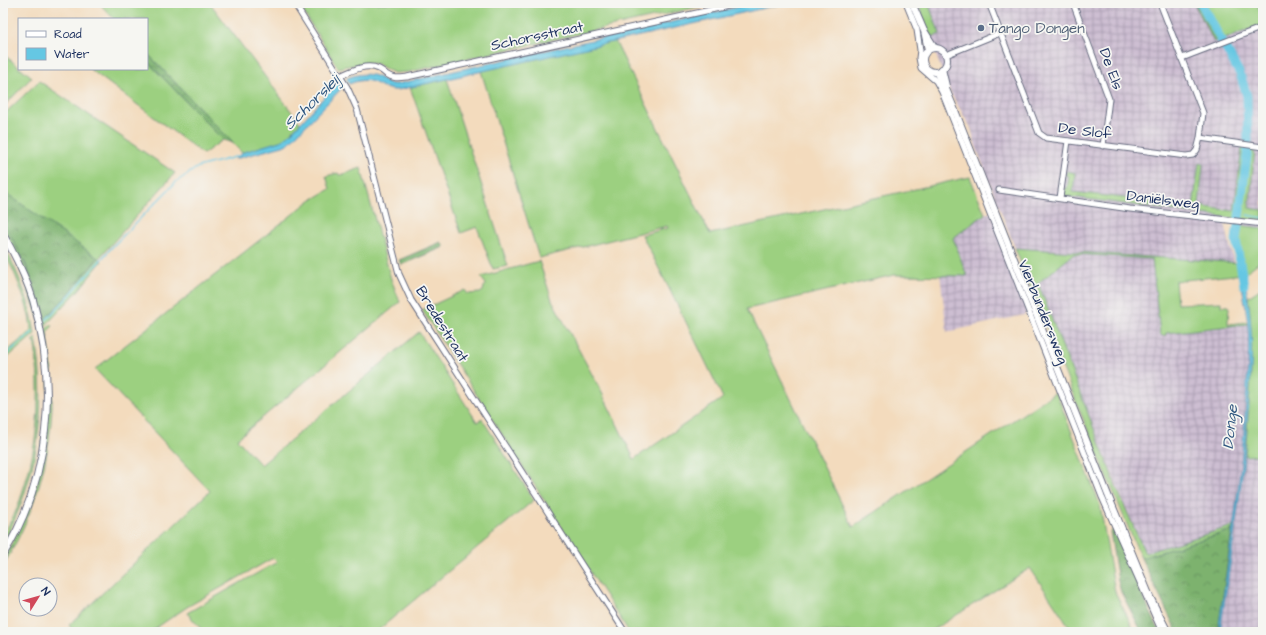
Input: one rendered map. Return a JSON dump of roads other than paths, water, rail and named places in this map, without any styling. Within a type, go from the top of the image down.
[{"type":"main road","points":[[912,3],[924,31],[935,48]]},
{"type":"main road","points":[[924,31],[928,50]]},
{"type":"main road","points":[[935,48],[942,50],[946,55],[946,63],[939,70],[928,70],[924,64],[923,56],[928,50],[935,48]]},
{"type":"main road","name":"Vierbundersweg","points":[[939,70],[953,114],[1116,523],[1168,632]]},
{"type":"main road","points":[[3,234],[25,278],[37,316],[44,350],[47,406],[44,444],[34,483],[22,519],[3,555]]},
{"type":"street","name":"Bredestraat","points":[[294,3],[340,76],[357,109],[399,274],[411,300],[625,632]]},
{"type":"street","name":"Schorsstraat","points":[[340,76],[356,68],[370,67],[378,68],[391,78],[407,77],[742,3]]},
{"type":"street","name":"Vierbundersweg","points":[[906,3],[917,30],[921,68],[936,81],[953,114]]},
{"type":"street","name":"De Slof","points":[[989,3],[1039,133],[1046,138],[1186,156],[1193,155],[1197,150],[1200,138],[1203,113],[1160,3]]},
{"type":"street","name":"De Els","points":[[1073,3],[1109,98],[1103,146]]},
{"type":"street","points":[[1182,58],[1263,27]]},
{"type":"street","points":[[946,55],[1000,33]]},
{"type":"street","points":[[1200,138],[1263,146]]},
{"type":"street","points":[[1060,198],[1068,141]]},
{"type":"street","name":"Daniëlsweg","points":[[999,190],[1130,209],[1263,224]]},
{"type":"street","name":"Vierbundersweg","points":[[1116,523],[1162,632]]},
{"type":"water","points":[[756,3],[787,3],[398,90],[391,90],[371,81],[365,80],[349,84],[347,78],[368,74],[390,83],[397,84]]},
{"type":"water","points":[[338,82],[341,89],[289,143],[235,159],[244,152],[283,140]]},
{"type":"water","points":[[1240,274],[1244,274],[1251,321],[1251,368],[1240,493],[1220,632],[1218,632],[1238,488],[1244,430],[1249,353],[1248,325]]},
{"type":"waterway","name":"Donge","points":[[1201,3],[1221,40]]},
{"type":"waterway","name":"Donge","points":[[1224,45],[1240,74],[1247,96],[1248,141]]},
{"type":"waterway","name":"Schorsleij","points":[[339,87],[349,80]]},
{"type":"waterway","name":"Donge","points":[[1239,217],[1248,148]]},
{"type":"waterway","name":"Schorsleij","points":[[46,320],[113,246],[176,182],[198,167],[239,156]]},
{"type":"waterway","points":[[1247,215],[1263,218]]},
{"type":"waterway","name":"Donge","points":[[1238,225],[1236,240],[1244,285]]},
{"type":"waterway","name":"Schorsleij","points":[[3,357],[33,332]]},
{"type":"place","name":"Tango Dongen","points":[[981,28]]}]
